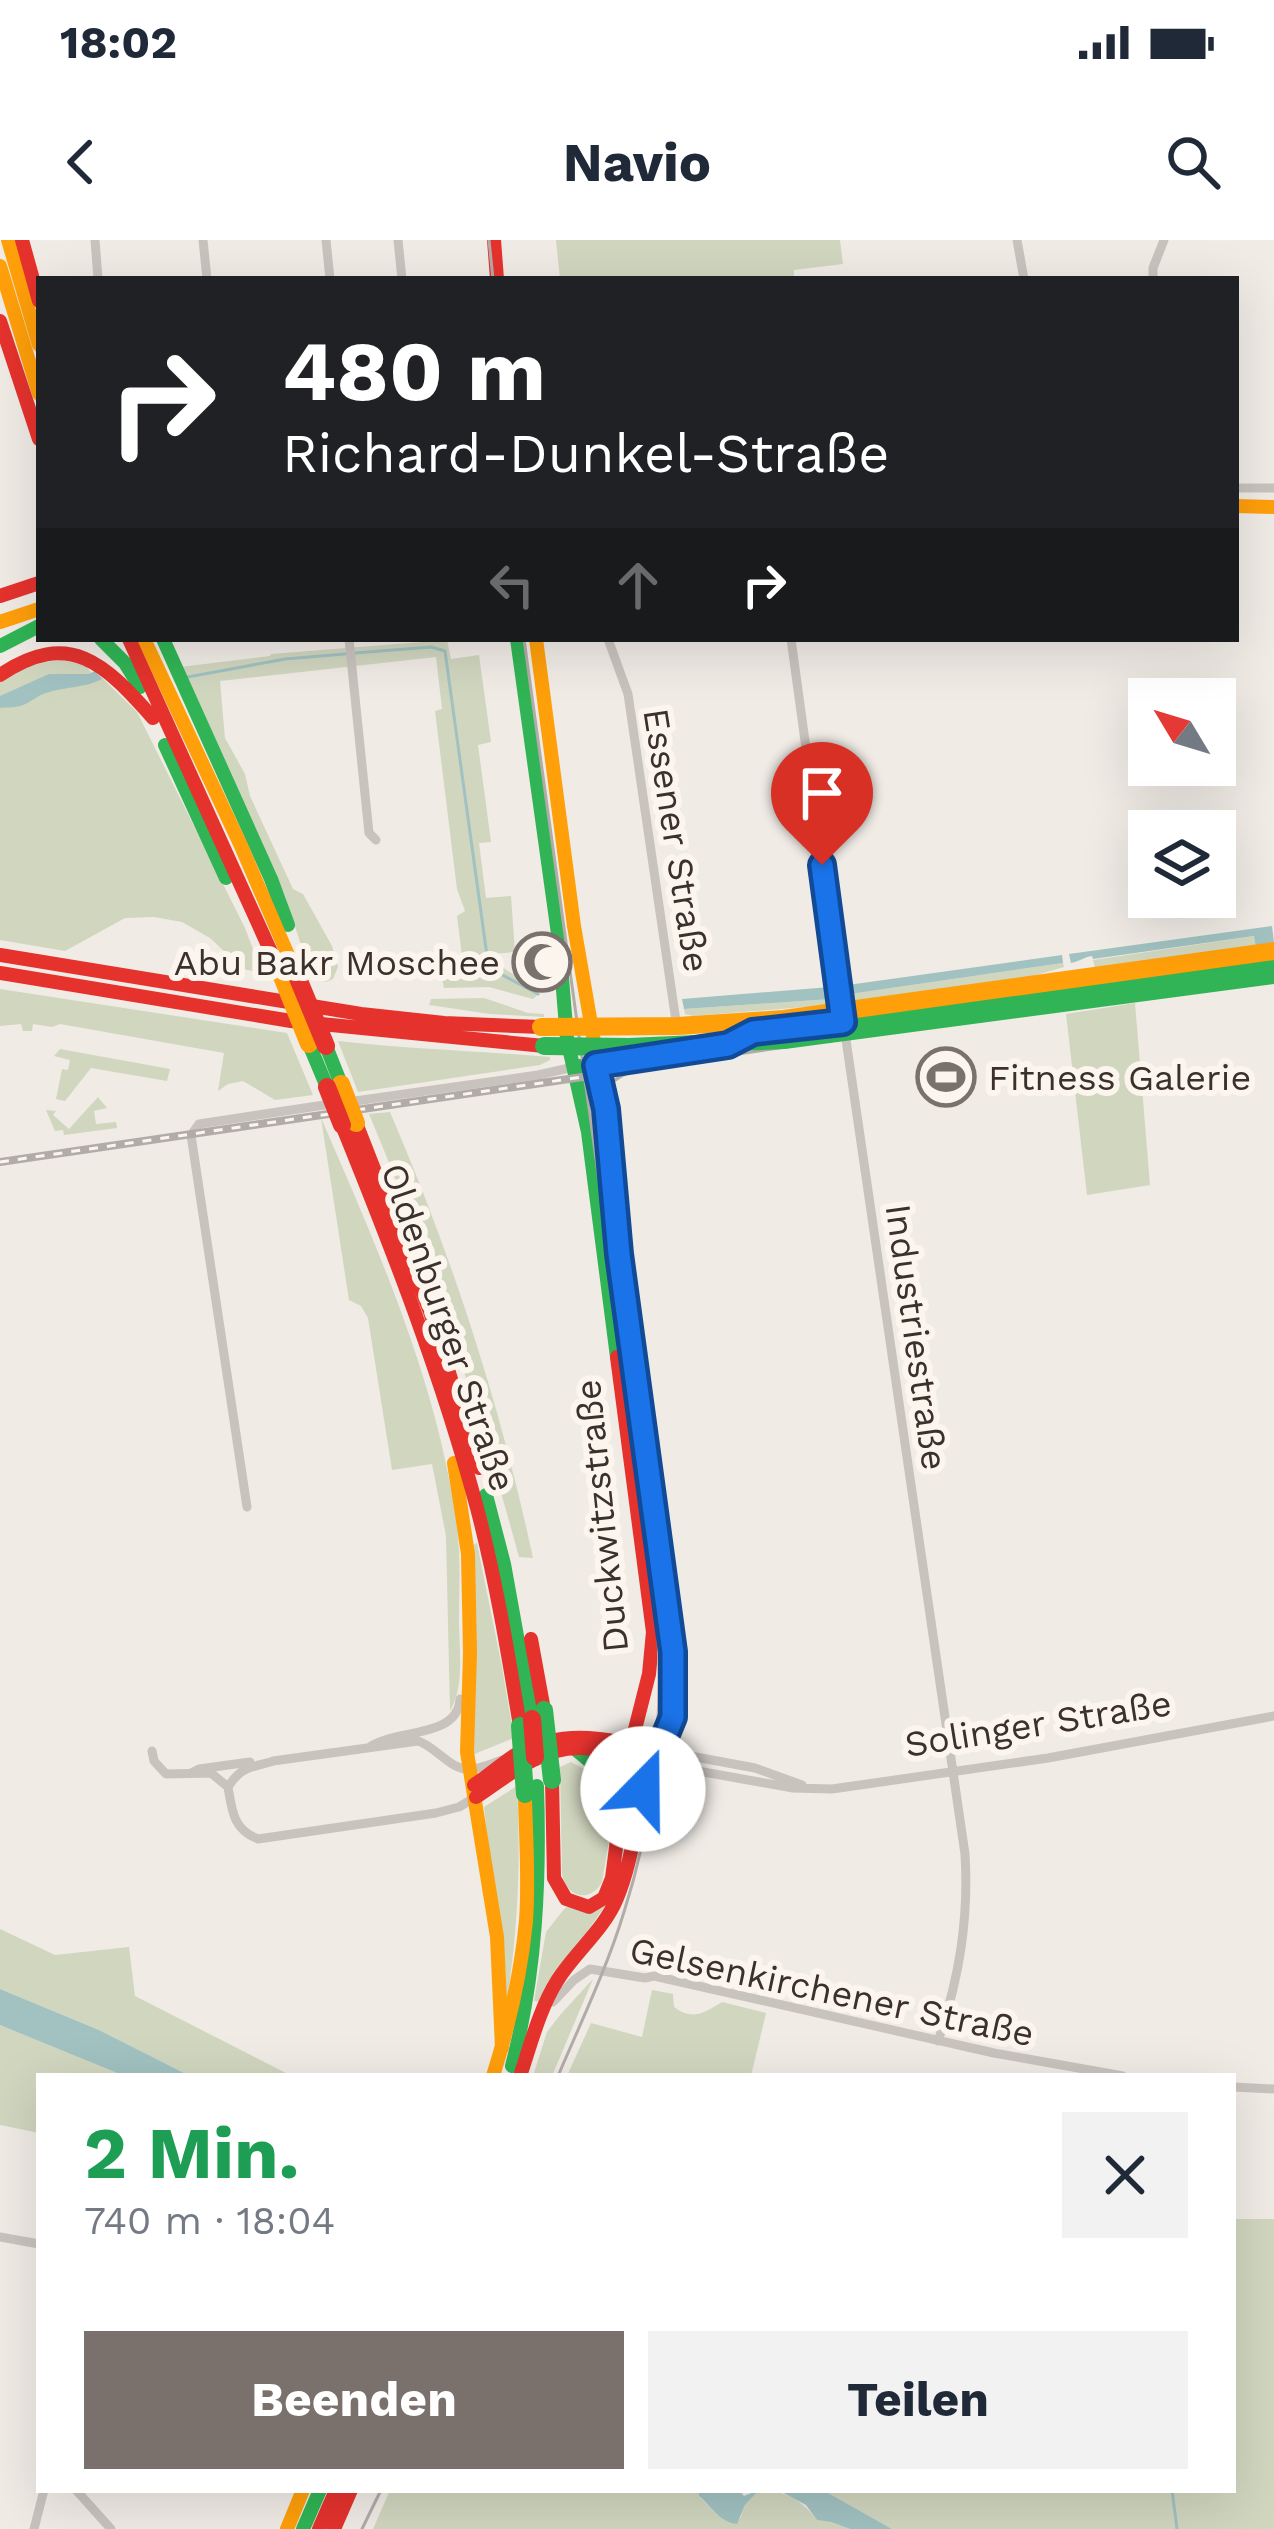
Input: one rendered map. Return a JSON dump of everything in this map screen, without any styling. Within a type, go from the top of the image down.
[{"type":"main road","points":[[489,240],[493,276]]},
{"type":"main road","points":[[10,250],[36,296]]},
{"type":"main road","points":[[10,250],[36,336]]},
{"type":"main road","points":[[10,250],[36,379]]},
{"type":"main road","points":[[0,321],[36,430]]},
{"type":"main road","points":[[1239,506],[1274,507]]},
{"type":"main road","points":[[0,601],[36,588]]},
{"type":"main road","points":[[0,622],[36,610]]},
{"type":"main road","points":[[3,642],[36,630]]},
{"type":"main road","points":[[104,642],[159,702]]},
{"type":"main road","name":"Oldenburger Straße","points":[[130,642],[279,950],[349,1124],[456,1435],[532,1718]]},
{"type":"main road","name":"Oldenburger Straße","points":[[145,642],[159,702]]},
{"type":"main road","points":[[164,642],[271,879],[289,928],[279,950]]},
{"type":"main road","name":"Duckwitzstraße","points":[[517,642],[559,941],[567,1039],[588,1132],[653,1632],[608,1889],[604,1898],[589,1907],[569,1903],[559,1893],[538,1786]]},
{"type":"main road","name":"Duckwitzstraße","points":[[521,2073],[559,1978],[596,1935],[615,1903],[645,1782],[673,1717],[670,1621],[618,1245],[606,1109],[567,882],[536,642]]},
{"type":"main road","points":[[0,675],[36,655],[75,654],[159,702]]},
{"type":"main road","points":[[0,977],[53,981],[210,1010],[401,1036],[543,1036],[784,1019],[1274,951]]},
{"type":"main road","points":[[0,955],[361,1013],[629,1047],[784,1040],[1274,975]]},
{"type":"main road","points":[[574,1067],[703,1048],[722,1035],[1274,963]]},
{"type":"main road","name":"Oldenburger Straße","points":[[349,1124],[430,1312],[495,1527],[512,1557],[525,1610],[540,1866],[530,1985],[509,2073]]},
{"type":"main road","points":[[456,1435],[454,1462],[468,1554],[467,1752],[497,1937],[502,2048]]},
{"type":"main road","points":[[532,1718],[538,1786]]},
{"type":"main road","points":[[474,1784],[514,1755],[550,1739],[580,1735],[630,1750]]},
{"type":"main road","points":[[474,1784],[563,1748],[630,1750]]},
{"type":"main road","points":[[574,1748],[597,1767],[619,1813]]},
{"type":"main road","name":"Solinger Straße","points":[[630,1750],[656,1756]]},
{"type":"main road","name":"Oldenburger Straße","points":[[494,2073],[518,1978],[538,1786]]},
{"type":"main road","points":[[286,2529],[303,2493]]},
{"type":"main road","points":[[303,2529],[319,2493]]},
{"type":"main road","points":[[319,2529],[334,2493]]},
{"type":"main road","points":[[334,2529],[349,2493]]},
{"type":"street","points":[[94,240],[98,276]]},
{"type":"street","points":[[203,240],[207,276]]},
{"type":"street","points":[[326,240],[330,276]]},
{"type":"street","points":[[398,240],[401,276]]},
{"type":"street","points":[[1017,240],[1023,276]]},
{"type":"street","points":[[1153,276],[1164,240]]},
{"type":"street","points":[[1239,488],[1274,488]]},
{"type":"street","points":[[350,642],[369,833],[376,840]]},
{"type":"street","name":"Essener Straße","points":[[609,642],[628,694],[678,1052]]},
{"type":"street","name":"Industriestraße","points":[[791,642],[965,1855],[965,1923],[956,1984],[938,2041]]},
{"type":"street","points":[[247,1507],[190,1140],[194,1129],[199,1124],[574,1067]]},
{"type":"street","points":[[369,1748],[392,1737],[444,1726],[460,1709],[462,1669],[470,1653]]},
{"type":"street","name":"Solinger Straße","points":[[656,1756],[772,1785],[832,1789],[1048,1758],[1274,1716]]},
{"type":"street","points":[[152,1751],[154,1762],[166,1774],[211,1773],[228,1787],[238,1827],[258,1839],[436,1813],[459,1807],[474,1784],[418,1741],[245,1768],[228,1787]]},
{"type":"street","points":[[190,1773],[274,1761]]},
{"type":"street","points":[[436,1813],[464,1818],[482,1832]]},
{"type":"street","name":"Gelsenkirchener Straße","points":[[544,2007],[590,1969],[654,1976],[1102,2073]]},
{"type":"street","points":[[1236,2087],[1274,2089]]},
{"type":"street","points":[[0,2237],[36,2243]]},
{"type":"street","points":[[34,2529],[43,2493]]},
{"type":"street","points":[[79,2493],[111,2529]]},
{"type":"green space","points":[[556,240],[840,240],[843,264],[794,270],[794,276],[560,276]]},
{"type":"green space","points":[[447,642],[451,659],[479,655],[491,742],[478,745],[491,842],[479,843],[486,898],[511,896],[515,952],[492,954],[494,962],[544,989],[533,999],[489,987],[444,988],[442,978],[449,975],[449,966],[463,964],[457,916],[465,911],[457,889],[435,711],[442,709],[436,657],[220,681],[225,738],[293,889],[303,894],[332,946],[338,967],[333,979],[316,978],[285,896],[180,667],[271,654]]},
{"type":"green space","points":[[61,660],[95,671],[137,712],[245,928],[262,973],[243,969],[210,938],[182,922],[154,917],[125,918],[65,951],[0,940],[0,682],[29,667]]},
{"type":"green space","points":[[1255,936],[1256,945],[1095,968],[1093,960]]},
{"type":"green space","points":[[1063,963],[1064,967],[1026,978],[858,1002],[850,994]]},
{"type":"green space","points":[[0,989],[287,1033],[313,1095],[275,1100],[243,1081],[218,1091],[224,1053],[60,1024],[33,1024],[32,1031],[23,1031],[21,1024],[0,1026]]},
{"type":"green space","points":[[484,998],[544,1017],[429,1005],[431,999]]},
{"type":"green space","points":[[831,999],[830,1005],[693,1016],[684,1009]]},
{"type":"green space","points":[[1135,1003],[1150,1185],[1087,1195],[1066,1014]]},
{"type":"green space","points":[[338,1041],[550,1057],[550,1060],[358,1092]]},
{"type":"green space","points":[[60,1049],[170,1069],[167,1081],[91,1068],[65,1101],[56,1099],[62,1069],[68,1070],[70,1060],[54,1056]]},
{"type":"green space","points":[[98,1097],[107,1108],[94,1111],[96,1124],[116,1122],[117,1128],[64,1135],[63,1130],[55,1131],[46,1110],[56,1111],[53,1115],[69,1129]]},
{"type":"green space","points":[[390,1112],[472,1331],[533,1558],[519,1557],[452,1333],[369,1114]]},
{"type":"green space","points":[[321,1118],[404,1319],[448,1475],[459,1551],[460,1655],[458,1690],[450,1711],[446,1536],[432,1464],[392,1470],[368,1318],[361,1306],[349,1300]]},
{"type":"green space","points":[[477,1543],[514,1738],[472,1755],[473,1545]]},
{"type":"green space","points":[[571,1762],[586,1770],[611,1810],[602,1882],[585,1895],[568,1888],[562,1874],[560,1767]]},
{"type":"green space","points":[[517,1786],[518,1896],[506,2006],[484,1807]]},
{"type":"green space","points":[[615,1891],[539,2002],[534,2001],[546,1932],[565,1908]]},
{"type":"green space","points":[[0,1929],[55,1955],[129,1947],[135,1996],[286,2073],[184,2073],[99,2030],[0,1989]]},
{"type":"green space","points":[[593,1979],[553,2073],[534,2073],[547,2032]]},
{"type":"green space","points":[[652,1990],[673,1994],[674,2007],[687,2014],[704,2012],[722,2002],[766,2013],[752,2073],[568,2073],[591,2023],[642,2037]]},
{"type":"green space","points":[[0,2025],[122,2073],[36,2073],[36,2132],[0,2125]]},
{"type":"green space","points":[[1236,2219],[1274,2219],[1274,2529],[892,2529],[828,2493],[1236,2493]]},
{"type":"green space","points":[[389,2493],[699,2493],[717,2515],[740,2519],[756,2493],[779,2493],[805,2507],[817,2520],[850,2529],[373,2529]]},
{"type":"water","points":[[95,671],[102,679],[0,708],[0,696],[49,674]]},
{"type":"water","points":[[1272,926],[1274,943],[1257,952],[1254,936],[1092,956],[1071,963],[1069,954]]},
{"type":"water","points":[[1062,955],[1063,963],[850,994],[848,985]]},
{"type":"water","points":[[830,987],[831,999],[684,1009],[682,999]]},
{"type":"water","points":[[0,1989],[99,2030],[184,2073],[118,2073],[0,2025]]},
{"type":"water","points":[[756,2493],[737,2524],[725,2520],[699,2496]]},
{"type":"water","points":[[784,2493],[828,2493],[892,2529],[850,2529],[817,2520],[806,2505]]},
{"type":"waterway","points":[[355,653],[431,647],[445,651],[488,963],[538,994]]},
{"type":"waterway","points":[[188,677],[285,659],[345,654]]},
{"type":"waterway","points":[[1172,2493],[1177,2529]]},
{"type":"tram line","points":[[489,240],[493,276]]},
{"type":"tram line","points":[[524,642],[652,1563],[659,1651],[653,1782],[636,1869],[610,1954],[559,2073]]},
{"type":"tram line","points":[[592,1117],[607,1087],[637,1069],[1274,975]]},
{"type":"tram line","points":[[362,2529],[380,2493]]},
{"type":"railway","points":[[0,1162],[637,1069]]},
{"type":"traffic: fast","points":[[0,646],[36,628]]},
{"type":"traffic: fast","points":[[104,642],[140,687]]},
{"type":"traffic: fast","points":[[164,642],[288,925]]},
{"type":"traffic: fast","points":[[517,642],[559,941],[567,1039],[588,1132],[617,1357]]},
{"type":"traffic: fast","points":[[165,745],[226,878]]},
{"type":"traffic: fast","points":[[726,1035],[1274,963]]},
{"type":"traffic: fast","points":[[544,1046],[784,1040],[1274,975]]},
{"type":"traffic: fast","points":[[309,1044],[327,1087]]},
{"type":"traffic: fast","points":[[326,1046],[341,1084]]},
{"type":"traffic: fast","points":[[574,1067],[686,1051]]},
{"type":"traffic: fast","points":[[486,1495],[504,1564],[532,1719]]},
{"type":"traffic: fast","points":[[544,1710],[552,1780]]},
{"type":"traffic: fast","points":[[520,1726],[525,1794]]},
{"type":"traffic: fast","points":[[574,1748],[597,1767],[617,1809]]},
{"type":"traffic: fast","points":[[512,2066],[535,1927],[537,1786]]},
{"type":"traffic: fast","points":[[303,2529],[319,2493]]},
{"type":"traffic: slow","points":[[8,240],[36,335]]},
{"type":"traffic: slow","points":[[0,266],[36,384]]},
{"type":"traffic: slow","points":[[1239,506],[1274,507]]},
{"type":"traffic: slow","points":[[0,622],[36,610]]},
{"type":"traffic: slow","points":[[145,642],[297,976]]},
{"type":"traffic: slow","points":[[536,642],[574,926],[599,1070]]},
{"type":"traffic: slow","points":[[541,1027],[784,1019],[1274,951]]},
{"type":"traffic: slow","points":[[281,974],[309,1044]]},
{"type":"traffic: slow","points":[[341,1084],[356,1123]]},
{"type":"traffic: slow","points":[[454,1463],[468,1554],[467,1752],[497,1937],[502,2048]]},
{"type":"traffic: slow","points":[[494,2073],[524,1941],[525,1799]]},
{"type":"traffic: slow","points":[[287,2529],[302,2493]]},
{"type":"traffic: jam","points":[[22,240],[36,290]]},
{"type":"traffic: jam","points":[[494,240],[497,276]]},
{"type":"traffic: jam","points":[[0,321],[36,430]]},
{"type":"traffic: jam","points":[[0,596],[36,584]]},
{"type":"traffic: jam","points":[[130,642],[281,974]]},
{"type":"traffic: jam","points":[[0,675],[47,654],[85,659],[119,682],[153,718]]},
{"type":"traffic: jam","points":[[0,955],[361,1014],[541,1027]]},
{"type":"traffic: jam","points":[[0,973],[291,1021],[544,1046]]},
{"type":"traffic: jam","points":[[297,976],[326,1046]]},
{"type":"traffic: jam","points":[[476,1797],[524,1765],[564,1749],[597,1750],[653,1763],[673,1717],[670,1621],[599,1070]]},
{"type":"traffic: jam","points":[[327,1087],[342,1125]]},
{"type":"traffic: jam","points":[[356,1123],[430,1312],[479,1468]]},
{"type":"traffic: jam","points":[[342,1125],[416,1315],[463,1459],[490,1562],[520,1726]]},
{"type":"traffic: jam","points":[[617,1357],[653,1632],[649,1674],[628,1757]]},
{"type":"traffic: jam","points":[[531,1639],[544,1710]]},
{"type":"traffic: jam","points":[[532,1719],[535,1757]]},
{"type":"traffic: jam","points":[[474,1785],[520,1752],[554,1740],[606,1739],[658,1750]]},
{"type":"traffic: jam","points":[[552,1780],[554,1878],[566,1899],[589,1907],[604,1898],[612,1878],[628,1757]]},
{"type":"traffic: jam","points":[[521,2073],[551,1992],[617,1898],[653,1763]]},
{"type":"traffic: jam","points":[[319,2529],[335,2493]]},
{"type":"traffic: jam","points":[[334,2529],[350,2493]]},
{"type":"place","name":"Abu Bakr Moschee","points":[[542,962]]},
{"type":"place","name":"Fitness Galerie","points":[[946,1077]]},
{"type":"route","points":[[643,1789],[673,1717],[673,1652],[619,1254],[606,1109],[596,1065],[728,1045],[753,1032],[843,1022],[822,865]]}]
